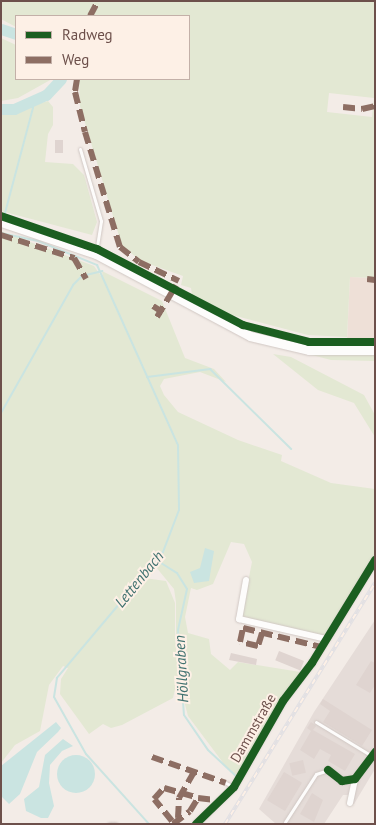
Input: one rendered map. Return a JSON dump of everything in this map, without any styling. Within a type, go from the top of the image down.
[{"type":"main road","points":[[3,223],[45,235],[96,254],[250,336],[309,350],[375,350]]},
{"type":"street","name":"Dammstraße","points":[[196,824],[234,788],[283,701],[326,639],[375,560]]},
{"type":"street","points":[[246,580],[239,619],[326,639]]},
{"type":"street","points":[[350,803],[354,779],[373,754]]},
{"type":"street","points":[[328,770],[342,781],[354,779]]},
{"type":"lane","points":[[80,149],[101,221],[96,254]]},
{"type":"lane","points":[[316,722],[373,754]]},
{"type":"lane","points":[[285,822],[316,774],[328,770]]},
{"type":"lane","points":[[226,783],[234,788]]},
{"type":"lane","points":[[109,824],[116,824]]},
{"type":"shaded area","points":[[350,277],[375,278],[375,339],[347,342]]},
{"type":"shaded area","points":[[375,620],[375,769],[354,804],[348,803],[348,795],[343,795],[324,824],[276,824],[259,809],[314,712]]},
{"type":"green space","points":[[1,1],[375,1],[375,278],[350,277],[347,337],[308,335],[232,315],[192,295],[191,288],[181,285],[183,276],[141,261],[122,246],[80,106],[79,80],[190,80],[190,15],[15,15],[15,26],[1,19]],"holes":[[[329,93],[374,98],[372,117],[327,112]]]},
{"type":"green space","points":[[1,38],[15,45],[15,80],[50,80],[18,98],[1,101]]},
{"type":"green space","points":[[48,101],[53,107],[53,125],[48,134],[45,162],[73,164],[84,175],[97,222],[92,235],[1,211],[1,115]]},
{"type":"green space","points":[[1,231],[94,266],[103,279],[102,271],[162,301],[185,358],[214,369],[226,382],[200,372],[164,379],[160,386],[164,395],[178,412],[238,440],[282,455],[281,461],[331,483],[375,489],[375,556],[325,636],[241,617],[252,562],[244,544],[231,542],[213,584],[197,590],[191,588],[185,617],[188,633],[209,639],[211,654],[230,670],[238,662],[300,672],[276,705],[238,775],[230,772],[188,716],[181,689],[182,643],[176,634],[176,602],[174,589],[151,561],[144,578],[166,581],[175,603],[175,632],[178,676],[173,698],[122,725],[111,728],[103,724],[89,734],[60,694],[61,679],[68,668],[63,666],[49,685],[40,731],[15,745],[1,763]]},
{"type":"green space","points":[[273,354],[291,357],[364,395],[375,415],[375,437],[354,403],[318,390]]},
{"type":"green space","points":[[312,355],[375,355],[375,361],[331,360]]},
{"type":"water","points":[[205,548],[214,551],[209,581],[194,583],[190,572],[200,568]]},
{"type":"water","points":[[56,722],[61,728],[37,752],[20,794],[9,804],[1,796],[1,766]]},
{"type":"water","points":[[63,739],[73,746],[62,751],[50,765],[49,783],[54,806],[48,818],[41,818],[26,811],[24,799],[39,787],[45,755]]},
{"type":"water","points":[[76,755],[89,761],[95,774],[89,787],[76,793],[63,787],[57,774],[63,761]]},
{"type":"building","points":[[55,140],[63,140],[63,153],[55,153]]},
{"type":"building","points":[[279,651],[304,661],[300,670],[275,660]]},
{"type":"building","points":[[231,653],[257,659],[256,665],[229,660]]},
{"type":"building","points":[[371,661],[375,663],[375,685],[370,693],[356,685]]},
{"type":"building","points":[[323,699],[372,730],[362,746],[323,722],[330,711],[320,704]]},
{"type":"building","points":[[311,722],[316,726],[313,730],[355,754],[345,771],[328,761],[331,755],[320,749],[314,759],[300,750],[311,731],[307,728]]},
{"type":"building","points":[[303,760],[306,773],[292,776],[289,763]]},
{"type":"building","points":[[284,772],[302,783],[285,811],[267,800]]},
{"type":"building","points":[[312,793],[323,800],[314,822],[300,814]]},
{"type":"waterway","points":[[1,29],[15,34]]},
{"type":"waterway","name":"Lettenbach","points":[[1,109],[14,109],[46,95],[60,80]]},
{"type":"waterway","name":"Lettenbach","points":[[5,213],[33,108],[31,102]]},
{"type":"waterway","name":"Lettenbach","points":[[1,233],[38,241],[97,265],[178,445],[179,510],[163,552],[57,678],[54,697],[86,754],[149,824]]},
{"type":"waterway","name":"Lettenbach","points":[[1,413],[73,285],[82,276],[102,271]]},
{"type":"waterway","points":[[147,377],[210,369],[291,449]]},
{"type":"waterway","name":"Höllgraben","points":[[153,565],[161,563],[177,573],[187,589],[178,630],[184,715],[208,750],[237,777]]},
{"type":"railway","points":[[225,824],[375,583]]},
{"type":"marked path","points":[[91,15],[98,1]]},
{"type":"marked path","points":[[77,80],[75,92],[85,132],[120,247],[139,262],[179,281]]},
{"type":"marked path","points":[[343,107],[362,109],[375,106]]},
{"type":"marked path","points":[[1,235],[74,258],[86,279]]},
{"type":"marked path","points":[[367,279],[375,280]]},
{"type":"marked path","points":[[157,317],[176,285]]},
{"type":"marked path","points":[[153,306],[167,315]]},
{"type":"marked path","points":[[262,633],[258,646],[240,642],[243,628],[321,647]]},
{"type":"marked path","points":[[152,757],[226,783]]},
{"type":"marked path","points":[[178,818],[179,798],[193,774]]},
{"type":"marked path","points":[[172,821],[154,799],[164,788],[198,798]]},
{"type":"marked path","points":[[173,824],[190,811],[198,798],[215,800]]},
{"type":"cycle path","points":[[1,216],[97,249],[243,325],[309,342],[375,342]]},
{"type":"cycle path","points":[[196,824],[234,787],[283,701],[312,663],[375,560]]},
{"type":"cycle path","points":[[328,770],[342,781],[355,779],[375,752]]}]
